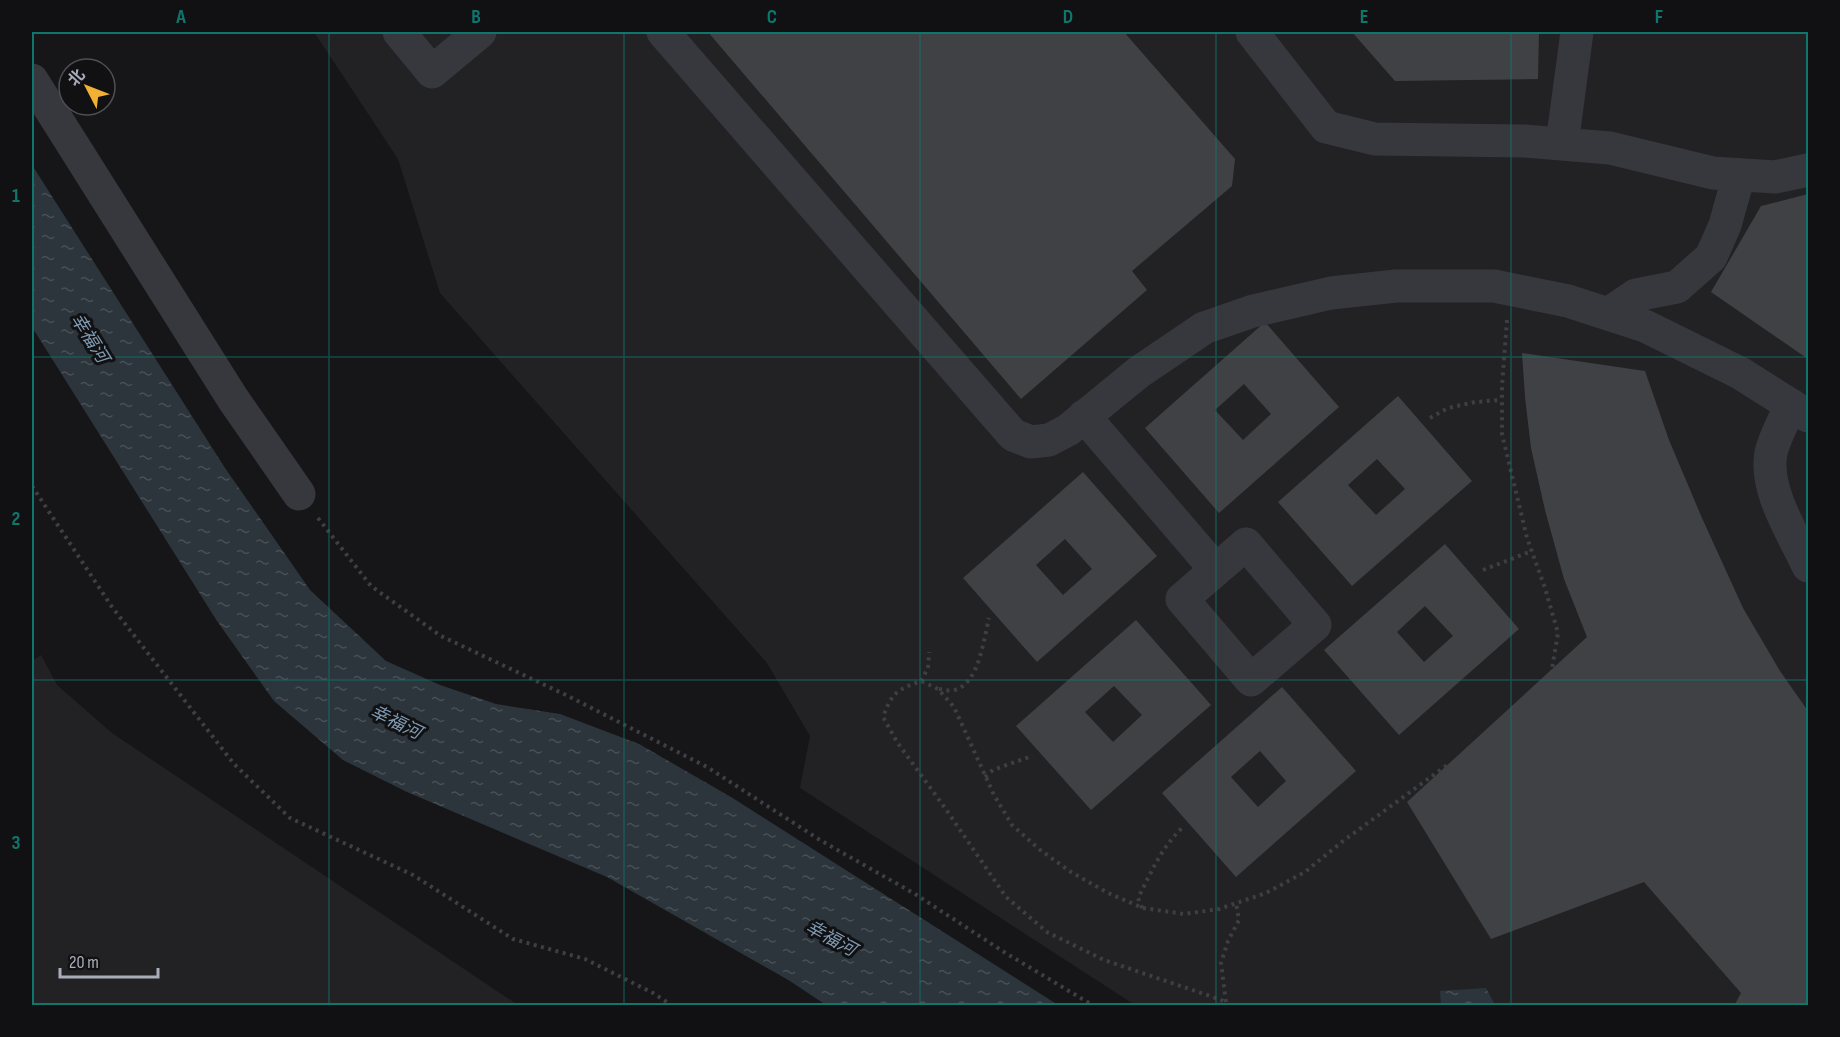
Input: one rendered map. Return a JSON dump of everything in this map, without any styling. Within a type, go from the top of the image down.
[{"type":"street","points":[[399,32],[432,72],[480,32]]},
{"type":"street","points":[[663,32],[1013,435],[1031,442],[1049,440],[1068,430],[1139,372],[1204,328],[1253,311],[1331,293],[1396,286],[1494,286],[1569,301],[1645,326],[1740,373],[1800,411],[1771,452],[1771,481],[1784,515],[1809,566]]},
{"type":"street","points":[[1252,32],[1326,127],[1375,140],[1524,141],[1610,148],[1713,172],[1740,175],[1775,177],[1809,170]]},
{"type":"street","points":[[1562,144],[1576,32]]},
{"type":"street","points":[[32,80],[233,399],[299,494]]},
{"type":"street","points":[[1608,314],[1636,295],[1677,287],[1711,257],[1725,225],[1740,175]]},
{"type":"street","points":[[1084,416],[1216,570]]},
{"type":"path","points":[[1512,290],[1505,329],[1502,434],[1513,484],[1558,633],[1552,669]]},
{"type":"path","points":[[1430,418],[1448,408],[1474,402],[1502,400]]},
{"type":"path","points":[[32,486],[112,607],[183,699],[234,764],[290,818],[413,875],[513,939],[585,959],[673,1005]]},
{"type":"path","points":[[299,494],[371,586],[441,636],[567,696],[707,767],[820,840],[915,894],[1004,952],[1094,1005]]},
{"type":"path","points":[[1483,570],[1532,551]]},
{"type":"path","points":[[921,681],[938,689],[952,691],[970,678],[978,663],[989,618]]},
{"type":"path","points":[[929,652],[928,668],[921,681],[903,687],[890,699],[883,717],[897,742],[1006,897],[1047,932],[1095,955],[1227,1004],[1221,963],[1228,941],[1239,920],[1236,903]]},
{"type":"path","points":[[938,689],[954,708],[994,795],[1012,825],[1039,849],[1071,872],[1108,893],[1143,908],[1185,914],[1220,909],[1266,893],[1305,872],[1343,841],[1450,763]]},
{"type":"path","points":[[986,777],[993,770],[1029,757]]},
{"type":"path","points":[[1143,908],[1138,898],[1153,867],[1173,836],[1182,828]]},
{"type":"shaded area","points":[[314,32],[1808,32],[1808,1005],[1135,1005],[800,788],[810,736],[767,663],[440,293],[398,159]]},
{"type":"shaded area","points":[[41,655],[57,685],[112,733],[518,1005],[32,1005],[32,661]]},
{"type":"water","name":"幸福河","points":[[32,165],[225,468],[310,590],[386,661],[440,685],[496,704],[560,714],[639,744],[731,797],[1058,1005],[826,1005],[790,981],[607,877],[407,792],[343,760],[274,701],[217,621],[32,327]]},
{"type":"water","points":[[1486,988],[1495,1005],[1441,1005],[1440,991]]},
{"type":"building","points":[[708,32],[1124,32],[1235,159],[1232,186],[1132,271],[1147,290],[1021,399]]},
{"type":"building","points":[[1352,32],[1539,32],[1538,79],[1395,81]]},
{"type":"building","points":[[1808,194],[1808,359],[1711,292],[1761,206]]},
{"type":"building","points":[[1265,322],[1339,407],[1219,513],[1145,428]],"holes":[[[1244,384],[1271,414],[1243,440],[1215,410]]]},
{"type":"building","points":[[1522,353],[1645,371],[1669,440],[1743,608],[1780,671],[1808,711],[1808,1006],[1734,1006],[1741,993],[1644,882],[1491,939],[1407,802],[1587,637],[1564,579],[1545,510],[1531,448]]},
{"type":"building","points":[[1398,396],[1472,481],[1352,586],[1278,502]],"holes":[[[1377,459],[1405,489],[1376,515],[1348,485]]]},
{"type":"building","points":[[1083,472],[1157,556],[1037,662],[963,578]],"holes":[[[1065,539],[1092,569],[1063,595],[1036,565]]]},
{"type":"building","points":[[1445,544],[1519,629],[1399,735],[1324,650]],"holes":[[[1425,606],[1453,636],[1424,662],[1397,632]]]},
{"type":"building","points":[[1136,620],[1211,705],[1091,810],[1016,726]],"holes":[[[1114,686],[1142,715],[1113,742],[1085,712]]]},
{"type":"building","points":[[1282,687],[1356,771],[1236,877],[1162,793]],"holes":[[[1260,751],[1286,781],[1258,807],[1231,777]]]}]
